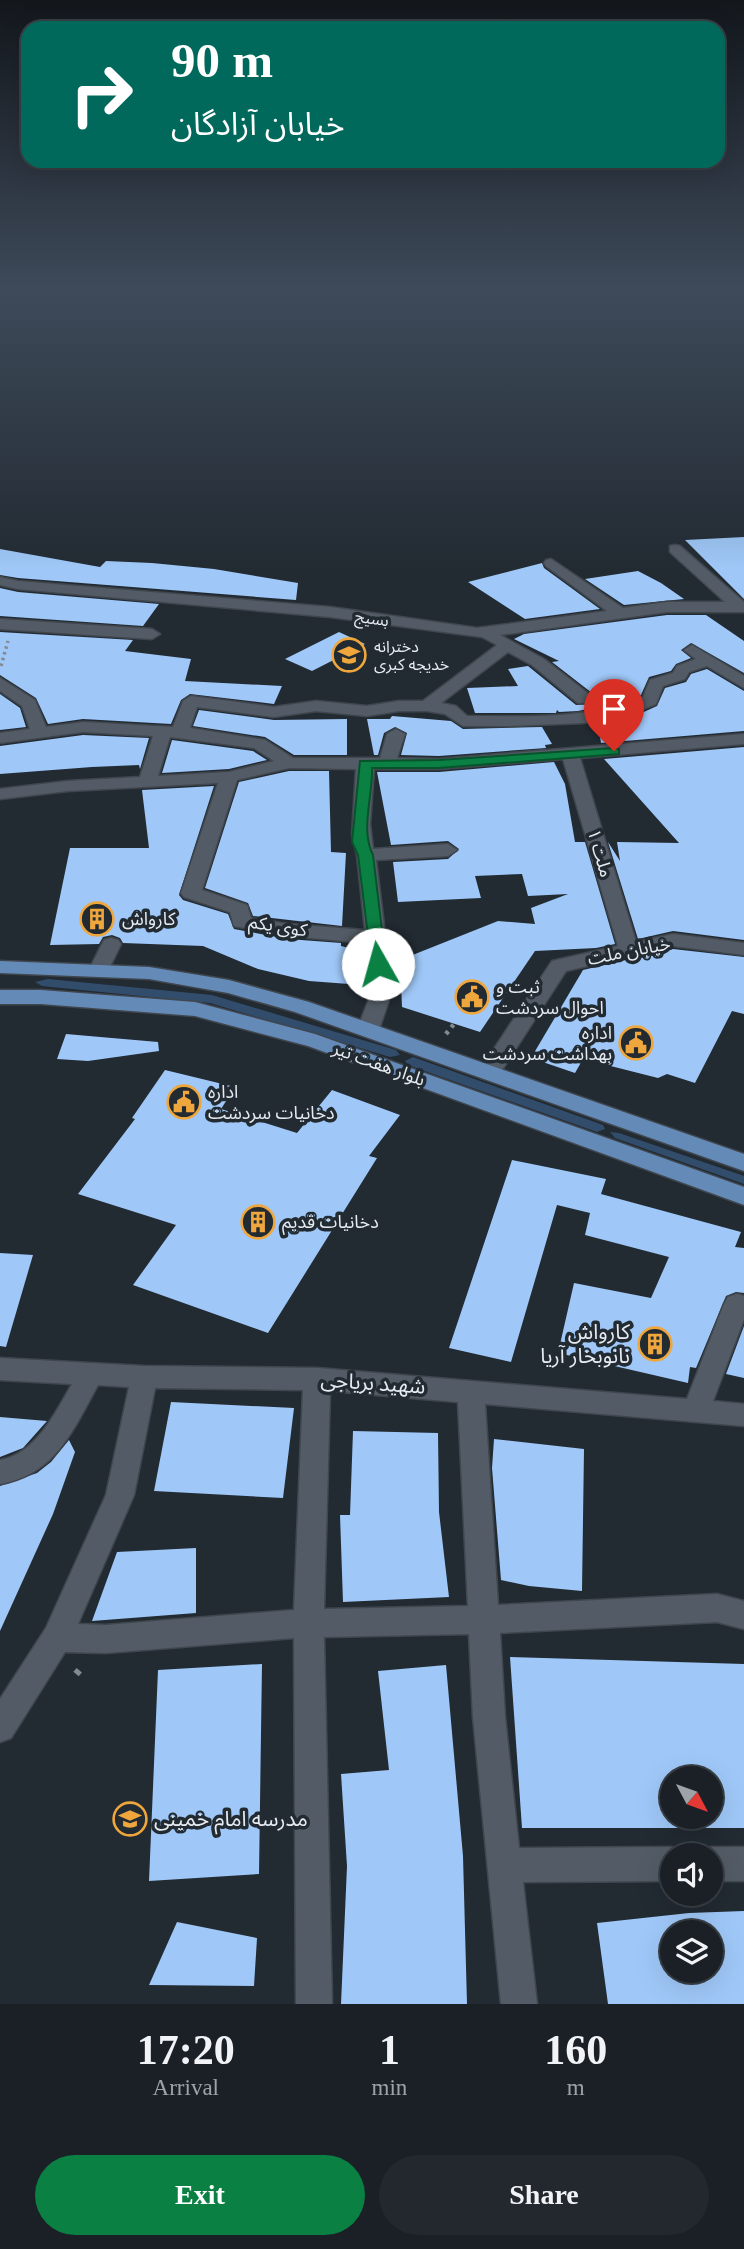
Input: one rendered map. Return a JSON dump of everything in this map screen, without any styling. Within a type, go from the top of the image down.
[{"type":"main road","name":"بلوار هفت تیر","points":[[0,967],[149,973],[229,987],[302,1007],[744,1163]]},
{"type":"main road","name":"بلوار هفت تیر","points":[[0,998],[54,998],[209,1012],[315,1041],[744,1196]]},
{"type":"street","points":[[675,549],[742,607]]},
{"type":"street","points":[[551,563],[620,612]]},
{"type":"street","name":"بسیج","points":[[0,581],[18,585],[340,613],[484,632],[667,607],[742,607]]},
{"type":"street","points":[[0,624],[152,634]]},
{"type":"street","points":[[484,632],[538,662],[584,699]]},
{"type":"street","points":[[427,706],[507,645]]},
{"type":"street","points":[[692,650],[744,683]]},
{"type":"street","points":[[191,701],[274,712],[316,706],[367,711],[400,706],[427,706],[450,710],[463,721],[566,718],[632,710],[650,700],[656,682],[679,676],[683,669],[706,660]]},
{"type":"street","points":[[0,683],[29,704],[40,732]]},
{"type":"street","points":[[148,781],[172,732],[202,684]]},
{"type":"street","points":[[0,738],[83,727],[172,732],[259,744],[289,763]]},
{"type":"street","points":[[387,764],[396,734]]},
{"type":"street","points":[[0,794],[68,786],[229,777],[289,763],[439,764],[744,739]]},
{"type":"street","name":"ملت ۱","points":[[571,755],[629,951]]},
{"type":"street","points":[[365,764],[366,788],[359,842],[366,855],[382,991],[368,1030]]},
{"type":"street","name":"کوی یکم","points":[[229,777],[191,893],[240,909],[241,922],[288,930],[374,937]]},
{"type":"street","points":[[366,855],[447,850]]},
{"type":"street","name":"خیابان ملت","points":[[489,1073],[559,966],[673,940],[744,949]]},
{"type":"street","points":[[99,970],[111,944]]},
{"type":"street","points":[[696,1411],[737,1304]]},
{"type":"street","name":"شهید بریاجی","points":[[0,1369],[144,1377],[317,1379],[744,1415]]},
{"type":"street","points":[[0,1472],[15,1472],[47,1446],[91,1374]]},
{"type":"street","points":[[0,1727],[57,1638],[120,1495],[144,1377]]},
{"type":"street","points":[[314,2004],[309,1623],[317,1379]]},
{"type":"street","points":[[471,1390],[489,1717],[519,2004]]},
{"type":"street","points":[[57,1638],[106,1639],[309,1623],[483,1620],[717,1608],[744,1615]]},
{"type":"street","points":[[504,1865],[660,1864]]},
{"type":"street","points":[[723,1864],[744,1864]]},
{"type":"shaded area","points":[[48,979],[212,995],[396,1050],[400,1055],[390,1057],[210,1003],[42,986],[35,982]]},
{"type":"shaded area","points":[[413,1057],[603,1125],[605,1129],[597,1132],[408,1065],[405,1061]]},
{"type":"shaded area","points":[[610,1132],[744,1176],[744,1184],[615,1138]]},
{"type":"building","points":[[744,537],[744,599],[685,540]]},
{"type":"building","points":[[0,549],[100,567],[106,561],[152,563],[214,569],[298,583],[296,600],[0,575]]},
{"type":"building","points":[[542,563],[544,568],[600,609],[525,619],[468,582]]},
{"type":"building","points":[[638,571],[684,599],[624,605],[585,579]]},
{"type":"building","points":[[0,588],[18,592],[159,604],[143,626],[0,616]]},
{"type":"building","points":[[667,615],[706,615],[744,641],[744,673],[691,643],[681,650],[691,658],[676,664],[671,671],[649,677],[641,695],[621,702],[578,711],[557,710],[556,713],[475,713],[467,688],[518,686],[508,669],[528,666],[576,705],[592,704],[592,693],[552,662],[559,661],[514,639],[524,634]]},
{"type":"building","points":[[0,632],[133,640],[125,651],[191,659],[185,681],[282,686],[274,704],[190,694],[181,700],[171,724],[83,719],[48,724],[36,698],[0,675]]},
{"type":"building","name":"دخترانه خدیجه کبری","points":[[339,632],[365,644],[312,671],[285,659]]},
{"type":"building","points":[[707,669],[744,691],[744,731],[601,743],[598,723],[637,715],[657,706],[665,688],[686,682],[691,674]]},
{"type":"building","points":[[0,694],[20,708],[26,727],[0,730]]},
{"type":"building","points":[[199,710],[274,720],[347,719],[347,755],[294,755],[265,737],[193,726]]},
{"type":"building","points":[[392,716],[451,721],[463,729],[542,727],[552,744],[545,745],[546,748],[439,756],[401,755],[407,733],[395,727],[384,733],[378,755],[374,755],[367,719],[390,719]]},
{"type":"building","points":[[83,735],[149,738],[140,769],[139,765],[0,774],[0,746]]},
{"type":"building","points":[[172,740],[253,751],[267,760],[229,769],[162,773]]},
{"type":"building","points":[[744,747],[744,940],[673,931],[638,939],[608,842],[620,861],[617,842],[679,843],[604,759]]},
{"type":"building","points":[[554,762],[565,784],[575,842],[585,842],[615,944],[596,948],[535,951],[480,1032],[402,1007],[400,960],[498,921],[535,924],[531,908],[568,894],[528,896],[522,874],[475,876],[481,898],[398,902],[393,862],[448,859],[459,849],[448,841],[391,845],[377,772],[439,772]]},
{"type":"building","points":[[289,771],[329,771],[331,852],[346,853],[342,926],[253,916],[248,903],[205,888],[239,782]]},
{"type":"building","points":[[214,786],[179,895],[183,900],[228,914],[234,929],[288,939],[341,943],[341,946],[353,949],[349,984],[309,981],[258,969],[203,946],[123,943],[120,938],[112,935],[103,937],[99,944],[50,945],[70,848],[149,848],[142,790]]},
{"type":"building","points":[[673,949],[744,957],[744,1014],[732,1011],[695,1083],[667,1074],[658,1078],[583,1059],[575,1073],[531,1058],[583,970]]},
{"type":"building","points":[[66,1034],[158,1042],[159,1051],[88,1061],[57,1059]]},
{"type":"building","name":"دخانیات قدیم","points":[[165,1070],[235,1087],[221,1109],[297,1133],[332,1090],[400,1115],[369,1156],[377,1158],[268,1333],[133,1285],[176,1225],[78,1194],[135,1119],[132,1118]]},
{"type":"building","points":[[512,1160],[606,1179],[601,1194],[741,1232],[735,1247],[744,1248],[744,1293],[736,1292],[726,1296],[696,1368],[690,1367],[688,1383],[558,1353],[574,1283],[651,1298],[669,1257],[585,1235],[590,1213],[557,1205],[511,1362],[449,1348]]},
{"type":"building","points":[[0,1253],[33,1255],[6,1347],[0,1346]]},
{"type":"building","points":[[744,1326],[744,1378],[726,1374]]},
{"type":"building","points":[[171,1402],[294,1408],[283,1498],[154,1491]]},
{"type":"building","points":[[0,1417],[47,1421],[23,1448],[0,1457]]},
{"type":"building","points":[[353,1431],[438,1433],[439,1512],[449,1597],[343,1602],[340,1515],[350,1515]]},
{"type":"building","points":[[494,1439],[584,1449],[582,1591],[529,1586],[501,1580],[492,1468]]},
{"type":"building","points":[[69,1440],[75,1452],[53,1514],[0,1631],[0,1486],[37,1473],[51,1462]]},
{"type":"building","points":[[196,1548],[196,1613],[92,1621],[117,1552]]},
{"type":"building","points":[[510,1657],[744,1664],[744,1828],[723,1828],[723,1766],[660,1766],[660,1828],[522,1828]]},
{"type":"building","points":[[262,1664],[259,1874],[149,1881],[158,1670]]},
{"type":"building","points":[[446,1665],[463,1856],[467,2004],[341,2004],[347,1866],[341,1774],[389,1770],[378,1671]]},
{"type":"building","points":[[744,1911],[744,2004],[608,2004],[597,1923],[689,1913]]},
{"type":"building","points":[[177,1922],[257,1938],[254,1986],[149,1985]]},
{"type":"place","name":"دخترانه خدیجه کبری","points":[[349,655]]},
{"type":"place","name":"کارواش","points":[[97,919]]},
{"type":"place","name":"ثبت و احوال سردشت","points":[[472,997]]},
{"type":"place","name":"اداره بهداشت سردشت","points":[[636,1043]]},
{"type":"place","name":"اداره دخانیات سردشت","points":[[184,1102]]},
{"type":"place","name":"دخانیات قدیم","points":[[258,1222]]},
{"type":"place","name":"کارواش نانوبخار آریا","points":[[655,1344]]},
{"type":"place","name":"مدرسه امام خمینی","points":[[130,1819]]},
{"type":"route","points":[[378,964],[366,855],[359,842],[366,788],[365,764],[439,764],[614,751]]}]
